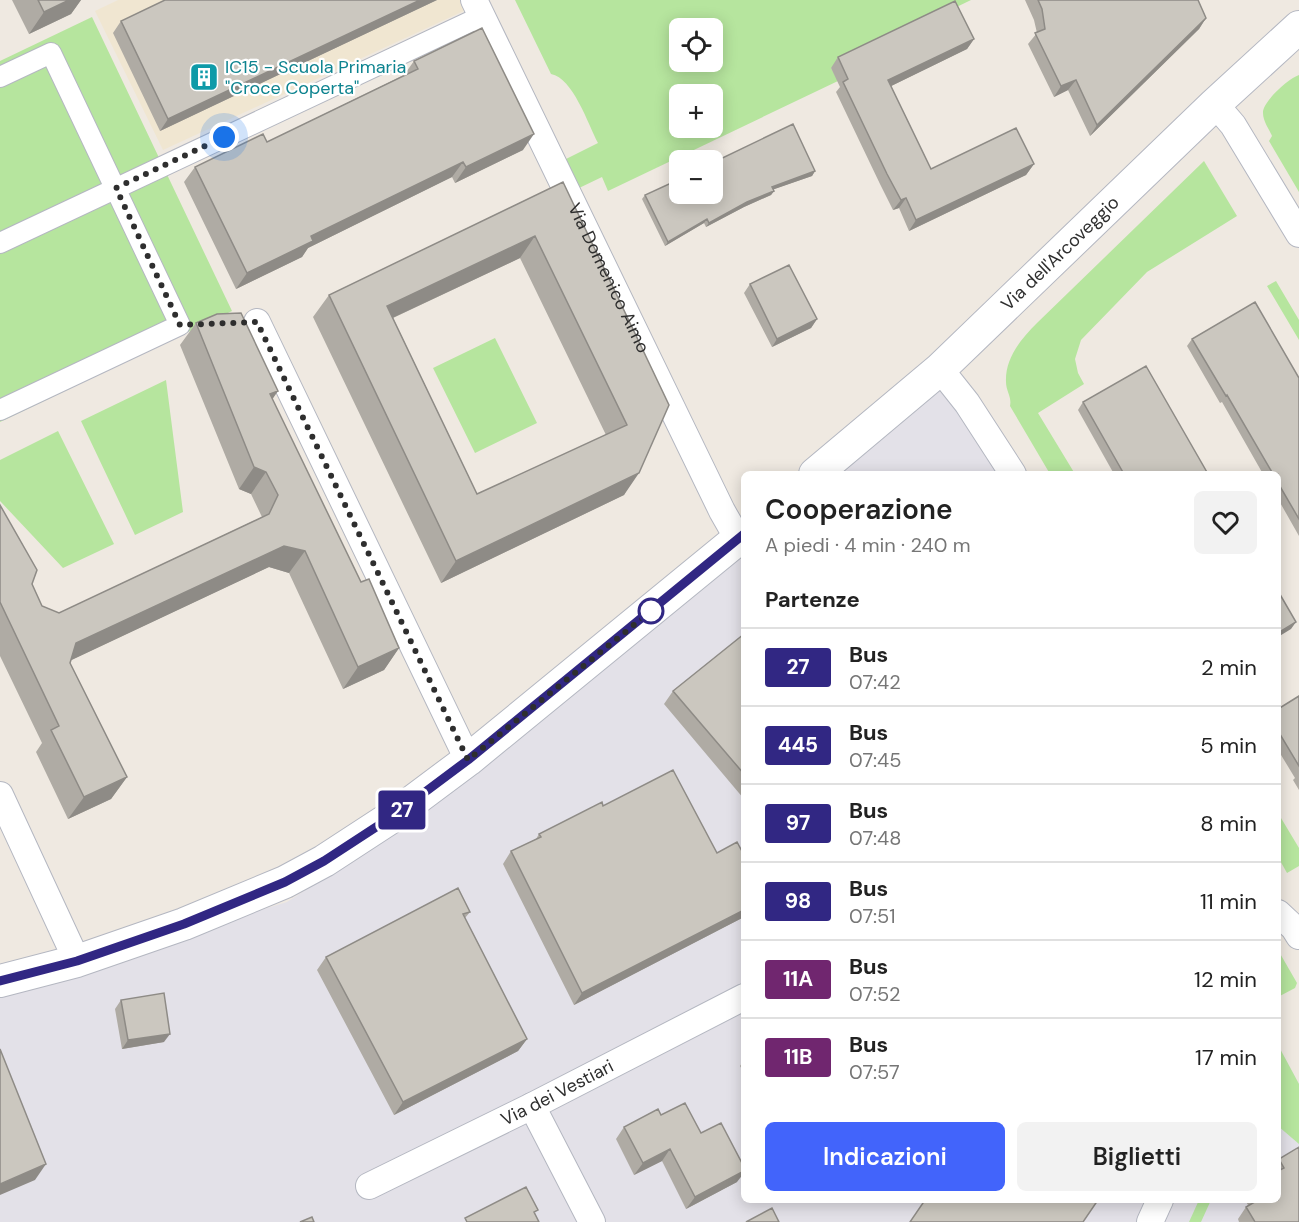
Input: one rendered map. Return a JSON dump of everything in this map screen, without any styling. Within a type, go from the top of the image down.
[{"type":"street","name":"Via Domenico Aimo","points":[[0,243],[116,188],[478,8],[722,511],[741,536]]},
{"type":"street","name":"Via dell'Arcoveggio","points":[[819,471],[940,369],[1215,104],[1299,27]]},
{"type":"street","points":[[0,77],[51,52],[180,325]]},
{"type":"street","points":[[1215,104],[1233,125],[1299,234]]},
{"type":"street","points":[[246,322],[468,760]]},
{"type":"street","points":[[0,410],[180,325],[202,324]]},
{"type":"street","points":[[940,369],[967,403],[1011,471]]},
{"type":"street","points":[[0,981],[77,961],[184,924],[285,882],[324,861],[393,816],[468,760],[741,536]]},
{"type":"street","points":[[0,795],[77,961]]},
{"type":"street","points":[[1281,916],[1299,936]]},
{"type":"street","name":"Via dei Vestiari","points":[[369,1186],[532,1106],[741,999]]},
{"type":"street","points":[[532,1106],[592,1222]]},
{"type":"street","points":[[1150,1222],[1159,1203]]},
{"type":"shaded area","name":"IC15 - Scuola Primaria \"Croce Coperta\"","points":[[118,0],[463,0],[468,9],[163,150],[95,11]]},
{"type":"shaded area","points":[[940,369],[1011,471],[823,471]]},
{"type":"shaded area","points":[[741,542],[741,1203],[1281,1203],[1281,1051],[1299,1084],[1299,1222],[0,1222],[0,998],[214,924],[287,902],[371,848]]},
{"type":"green space","points":[[515,0],[971,0],[831,68],[838,81],[723,136],[723,84],[669,84],[669,138],[719,138],[694,150],[669,150],[669,162],[608,191],[602,177],[577,189],[564,160],[598,143],[573,93],[559,77],[551,74]]},
{"type":"green space","points":[[92,17],[232,311],[0,422],[0,61]]},
{"type":"green space","points":[[1299,75],[1299,192],[1269,141],[1272,136],[1263,113],[1267,103],[1277,91]]},
{"type":"green space","points":[[1204,161],[1237,216],[1147,272],[1081,340],[1075,359],[1078,373],[1084,384],[1038,413],[1073,471],[1048,471],[1010,406],[1006,382],[1008,365],[1020,342]]},
{"type":"green space","points":[[1276,281],[1299,320],[1299,340],[1267,286]]},
{"type":"green space","points":[[495,338],[537,423],[475,453],[433,368]]},
{"type":"green space","points":[[166,380],[183,512],[135,535],[81,421]]},
{"type":"green space","points":[[58,431],[114,544],[63,568],[0,501],[0,460]]},
{"type":"green space","points":[[1281,818],[1299,848],[1299,866],[1287,873],[1281,862]]},
{"type":"green space","points":[[1281,955],[1297,983],[1295,988],[1281,995]]},
{"type":"green space","points":[[1281,1051],[1299,1084],[1299,1144],[1281,1129]]},
{"type":"green space","points":[[1198,1203],[1210,1203],[1201,1222],[1189,1222]]},
{"type":"building","points":[[38,0],[69,0],[44,12]]},
{"type":"building","name":"IC15 - Scuola Primaria \"Croce Coperta\"","points":[[165,0],[420,0],[168,119],[121,21]]},
{"type":"building","points":[[1038,0],[1198,0],[1206,18],[1097,125],[1076,80],[1061,86],[1035,33],[1045,29]]},
{"type":"building","points":[[955,1],[974,39],[888,80],[931,169],[1016,128],[1034,164],[916,220],[906,198],[901,200],[887,174],[843,82],[848,79],[838,57]]},
{"type":"building","points":[[482,28],[534,134],[466,167],[463,162],[311,236],[313,241],[247,273],[195,167],[263,134],[267,142],[418,69],[414,61]]},
{"type":"building","points":[[793,124],[815,171],[772,187],[774,191],[747,202],[709,223],[707,219],[668,242],[645,195],[669,184],[669,204],[723,204],[723,158]]},
{"type":"building","points":[[563,182],[669,405],[639,473],[456,561],[329,295]],"holes":[[[535,236],[627,425],[477,494],[387,306]]]},
{"type":"building","points":[[789,265],[817,319],[777,339],[750,284]]},
{"type":"building","points":[[1255,302],[1299,378],[1299,519],[1281,488],[1281,471],[1271,471],[1192,339]]},
{"type":"building","points":[[241,313],[278,391],[270,394],[361,582],[369,579],[399,648],[358,667],[305,551],[284,546],[76,643],[70,663],[127,777],[84,797],[51,730],[59,726],[0,602],[0,505],[37,570],[32,584],[42,606],[59,613],[269,514],[278,495],[266,472],[254,467],[196,323],[217,314]]},
{"type":"building","points":[[1146,366],[1206,471],[1122,471],[1083,402]]},
{"type":"building","points":[[1281,596],[1296,622],[1281,631]]},
{"type":"building","points":[[741,636],[741,770],[673,691]]},
{"type":"building","points":[[1299,696],[1299,766],[1281,736],[1281,707]]},
{"type":"building","points":[[673,770],[717,853],[737,842],[741,849],[741,912],[582,993],[511,851],[541,837],[539,834],[602,802],[603,806]]},
{"type":"building","points":[[458,888],[470,912],[463,914],[527,1039],[403,1102],[326,957]]},
{"type":"building","points":[[164,993],[170,1034],[128,1040],[121,1000]]},
{"type":"building","points":[[0,1049],[46,1164],[0,1184]]},
{"type":"building","points":[[685,1103],[701,1133],[721,1123],[741,1161],[741,1173],[695,1197],[670,1149],[643,1163],[624,1127],[658,1109],[661,1115]]},
{"type":"building","points":[[1299,1147],[1299,1222],[1255,1222],[1246,1207],[1253,1203],[1281,1203],[1281,1170],[1284,1168],[1281,1158]]},
{"type":"building","points":[[526,1187],[538,1210],[534,1212],[539,1222],[467,1222],[465,1218]]},
{"type":"building","points":[[923,1203],[1096,1203],[1083,1222],[910,1222]]},
{"type":"building","points":[[772,1208],[779,1222],[746,1222]]},
{"type":"building","points":[[312,1217],[314,1222],[300,1222]]},
{"type":"bus line","name":"27","points":[[0,981],[77,961],[184,924],[285,882],[324,861],[393,816],[468,760],[741,536]]},
{"type":"place","name":"IC15 - Scuola Primaria \"Croce Coperta\"","points":[[204,77]]},
{"type":"route","points":[[224,137],[116,188],[180,325],[257,322],[468,760],[651,611]]}]
